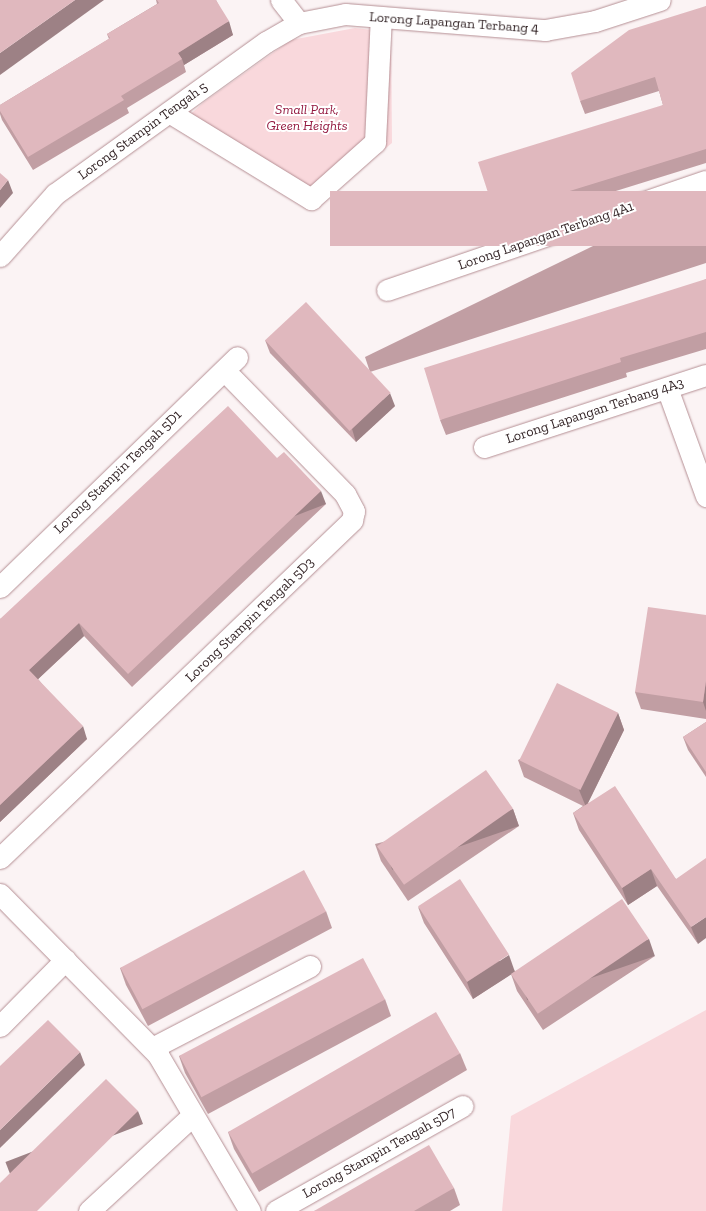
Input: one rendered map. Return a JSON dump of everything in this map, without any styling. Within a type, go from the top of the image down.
[{"type":"street","points":[[281,0],[299,23]]},
{"type":"street","name":"Lorong Lapangan Terbang 4","points":[[299,23],[345,14],[545,30],[595,21],[660,0]]},
{"type":"street","points":[[169,112],[311,199],[375,142],[381,17]]},
{"type":"street","name":"Lorong Stampin Tengah 5","points":[[0,256],[55,194],[169,112],[299,23]]},
{"type":"street","name":"Lorong Lapangan Terbang 4A1","points":[[387,290],[706,181]]},
{"type":"street","name":"Lorong Stampin Tengah 5D1","points":[[0,587],[230,363]]},
{"type":"street","name":"Lorong Stampin Tengah 5D3","points":[[0,858],[352,520],[354,511],[344,494],[230,363]]},
{"type":"street","name":"Lorong Lapangan Terbang 4A3","points":[[484,447],[706,375]]},
{"type":"street","points":[[667,388],[706,496]]},
{"type":"street","points":[[0,894],[152,1048],[250,1211]]},
{"type":"street","points":[[0,1026],[65,960]]},
{"type":"street","points":[[152,1048],[310,966]]},
{"type":"street","name":"Lorong Stampin Tengah 5D7","points":[[276,1211],[462,1106]]},
{"type":"street","points":[[89,1211],[192,1116]]},
{"type":"green space","name":"Small Park, Green Heights","points":[[355,28],[391,32],[392,143],[309,210],[176,127],[204,102],[291,40]]},
{"type":"green space","points":[[706,1010],[706,1211],[502,1211],[511,1116]]},
{"type":"building","points":[[0,0],[75,0],[0,53]]},
{"type":"building","points":[[157,0],[216,0],[229,21],[178,53],[182,59],[121,96],[124,100],[28,157],[0,111],[0,105],[110,38],[107,34],[159,3]]},
{"type":"building","points":[[706,6],[706,149],[495,214],[478,162],[663,105],[655,77],[580,101],[571,73],[629,30]]},
{"type":"building","points":[[0,173],[8,180],[0,190]]},
{"type":"building","points":[[330,191],[706,191],[706,246],[330,246]]},
{"type":"building","points":[[706,279],[706,332],[620,358],[621,362],[440,420],[424,368]]},
{"type":"building","points":[[306,302],[391,393],[350,431],[265,340]]},
{"type":"building","points":[[228,406],[277,458],[284,452],[321,491],[128,674],[79,623],[29,670],[83,726],[0,805],[0,619]]},
{"type":"building","points":[[648,607],[706,615],[706,681],[703,702],[635,692]]},
{"type":"building","points":[[557,683],[618,713],[580,790],[519,760]]},
{"type":"building","points":[[706,722],[706,772],[683,737]]},
{"type":"building","points":[[486,770],[513,809],[404,885],[377,846]]},
{"type":"building","points":[[615,786],[676,879],[706,858],[706,917],[691,927],[651,869],[622,888],[573,813]]},
{"type":"building","points":[[304,870],[326,911],[142,1009],[120,968]]},
{"type":"building","points":[[460,879],[509,954],[467,982],[418,906]]},
{"type":"building","points":[[622,899],[649,939],[538,1014],[511,974]]},
{"type":"building","points":[[363,958],[385,999],[201,1097],[179,1056]]},
{"type":"building","points":[[436,1012],[460,1054],[252,1174],[228,1132]]},
{"type":"building","points":[[48,1020],[80,1052],[0,1130],[0,1066]]},
{"type":"building","points":[[106,1079],[138,1111],[37,1211],[0,1211],[0,1183]]},
{"type":"building","points":[[429,1145],[454,1188],[414,1211],[314,1211]]}]
